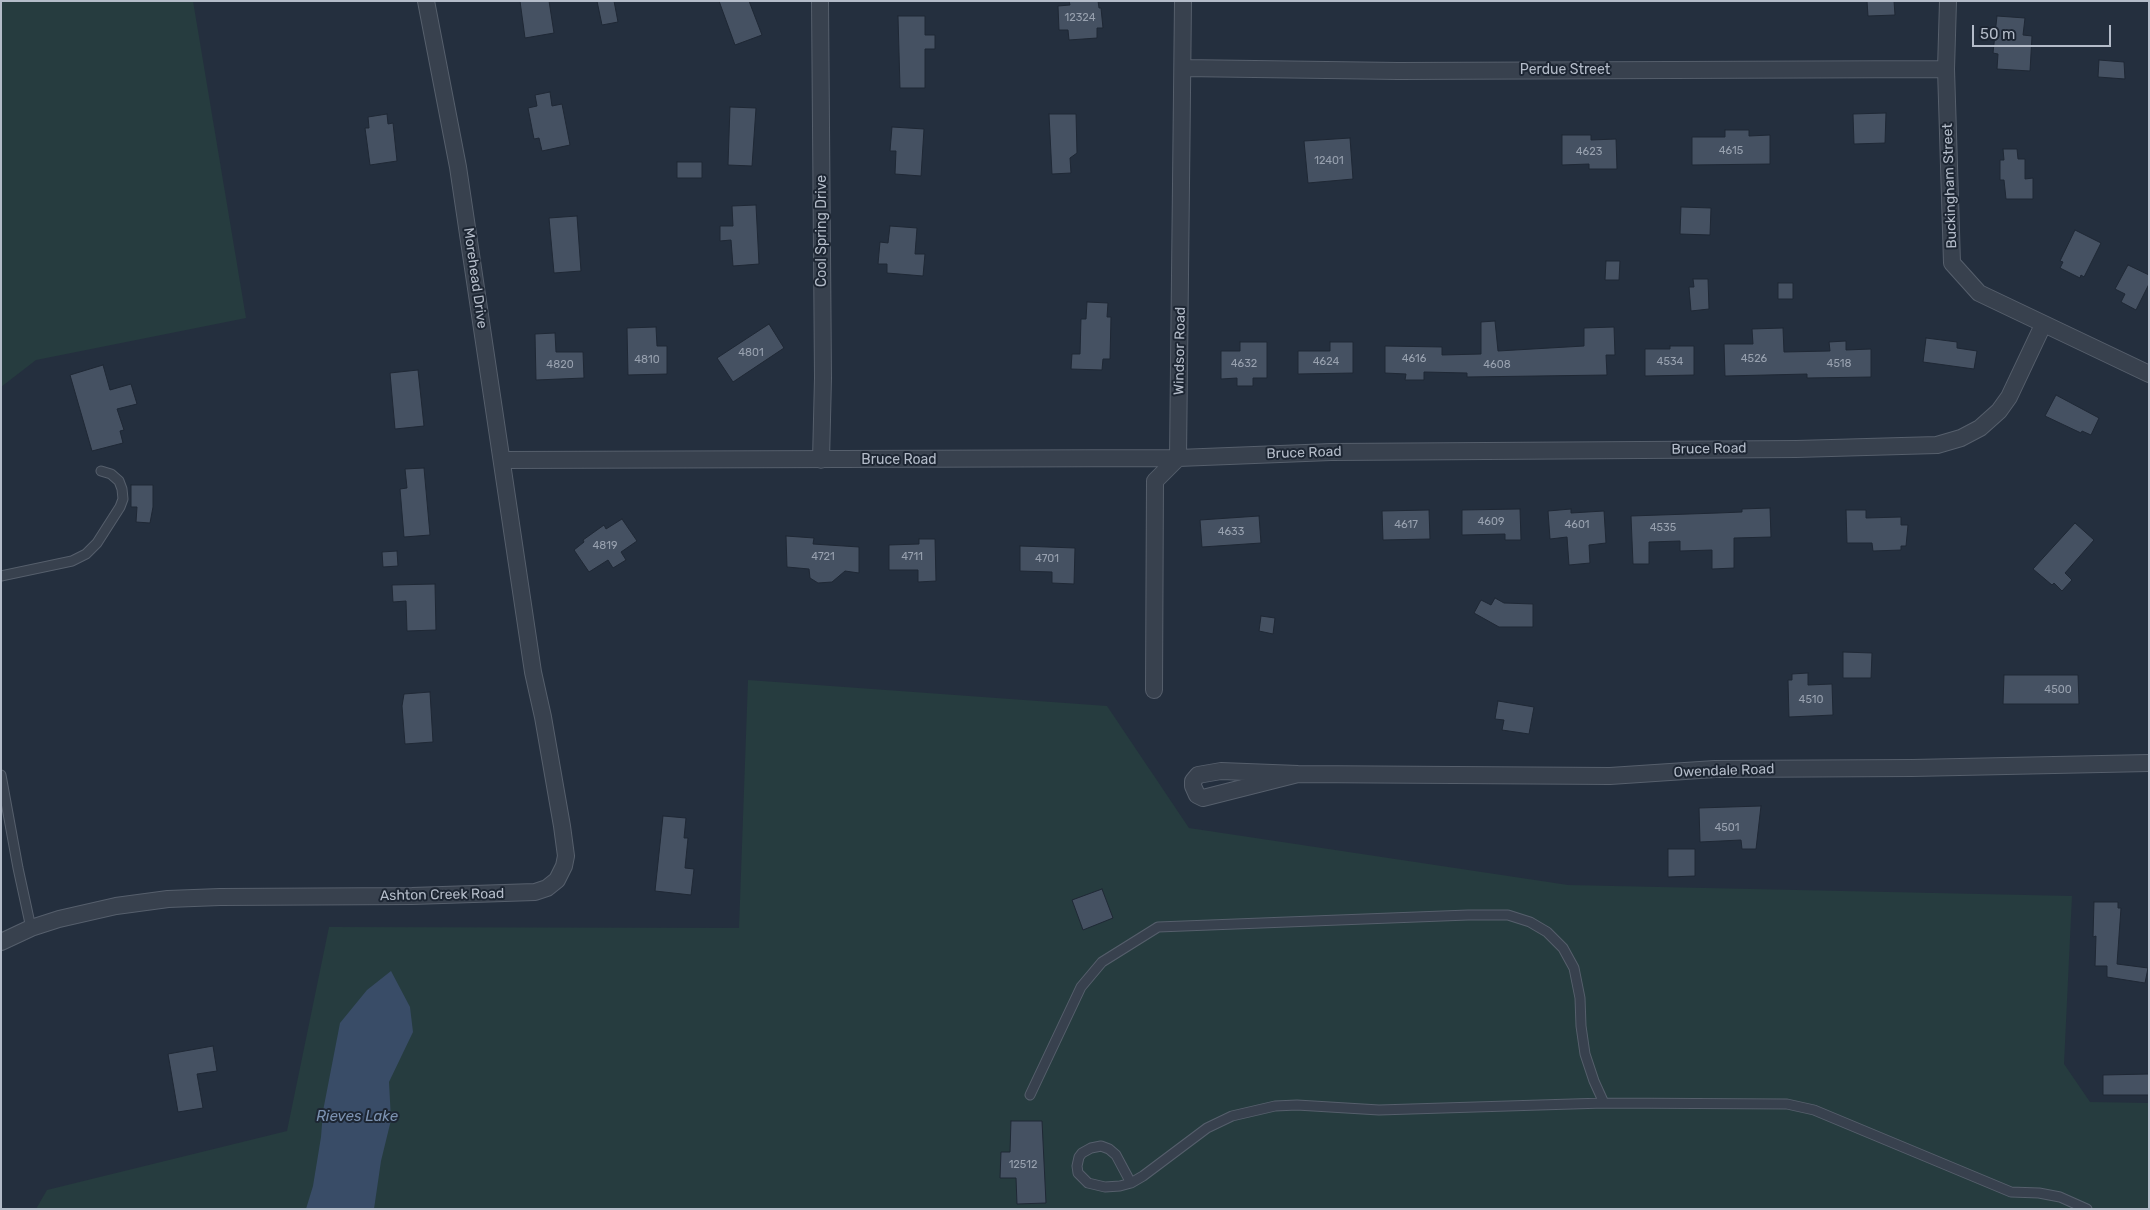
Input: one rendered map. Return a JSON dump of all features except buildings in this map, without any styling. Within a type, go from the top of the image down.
[{"type":"street","name":"Morehead Drive","points":[[426,1],[458,167],[517,557]]},
{"type":"street","name":"Cool Spring Drive","points":[[820,1],[823,378],[821,460]]},
{"type":"street","name":"Windsor Road","points":[[1178,458],[1183,1]]},
{"type":"street","name":"Buckingham Street","points":[[1948,1],[1946,69],[1952,263],[1979,294],[2149,374]]},
{"type":"street","name":"Perdue Street","points":[[1183,68],[1398,71],[1946,69]]},
{"type":"street","name":"Bruce Road","points":[[502,460],[1178,458],[1331,452],[1766,449],[1936,445],[1961,438],[1980,428],[1999,411],[2009,397],[2043,325]]},
{"type":"street","points":[[1154,690],[1155,481],[1178,458]]},
{"type":"street","name":"Ashton Creek Road","points":[[1,942],[31,928],[59,919],[116,906],[168,899],[220,896],[421,896],[534,892],[546,888],[557,880],[564,866],[566,856],[543,717],[533,672],[517,557]]},
{"type":"street","name":"Owendale Road","points":[[1298,774],[1203,798],[1196,795],[1193,786],[1193,781],[1198,775],[1206,772],[1221,771],[1298,774],[1610,776],[1715,769],[1912,768],[2149,763]]},
{"type":"lane","points":[[1,576],[72,561],[86,554],[97,543],[123,499],[122,489],[118,481],[111,474],[101,471]]},
{"type":"lane","points":[[1,775],[31,928]]},
{"type":"lane","points":[[1030,1095],[1081,987],[1102,962],[1158,927],[1508,915],[1530,922],[1547,932],[1563,948],[1574,968],[1579,990],[1585,1054],[1604,1103]]},
{"type":"lane","points":[[1131,1183],[1116,1155],[1108,1149],[1101,1146],[1091,1148],[1082,1153],[1079,1158],[1078,1173],[1088,1183],[1105,1187],[1120,1186],[1131,1183],[1143,1176],[1207,1128],[1232,1116],[1275,1106],[1297,1105],[1379,1110],[1604,1103],[1788,1104],[1814,1110],[2011,1192],[2039,1193],[2060,1197],[2087,1209]]},
{"type":"green space","points":[[1,1],[193,1],[246,318],[36,360],[1,387]]},
{"type":"green space","points":[[748,680],[1107,706],[1189,828],[1568,885],[2072,896],[2064,1064],[2090,1102],[2149,1103],[2149,1209],[36,1209],[47,1190],[287,1131],[329,927],[739,928]]},
{"type":"water","name":"Rieves Lake","points":[[391,971],[410,1007],[413,1032],[389,1082],[391,1120],[381,1161],[374,1209],[306,1209],[313,1186],[323,1111],[340,1023],[367,990]]}]
